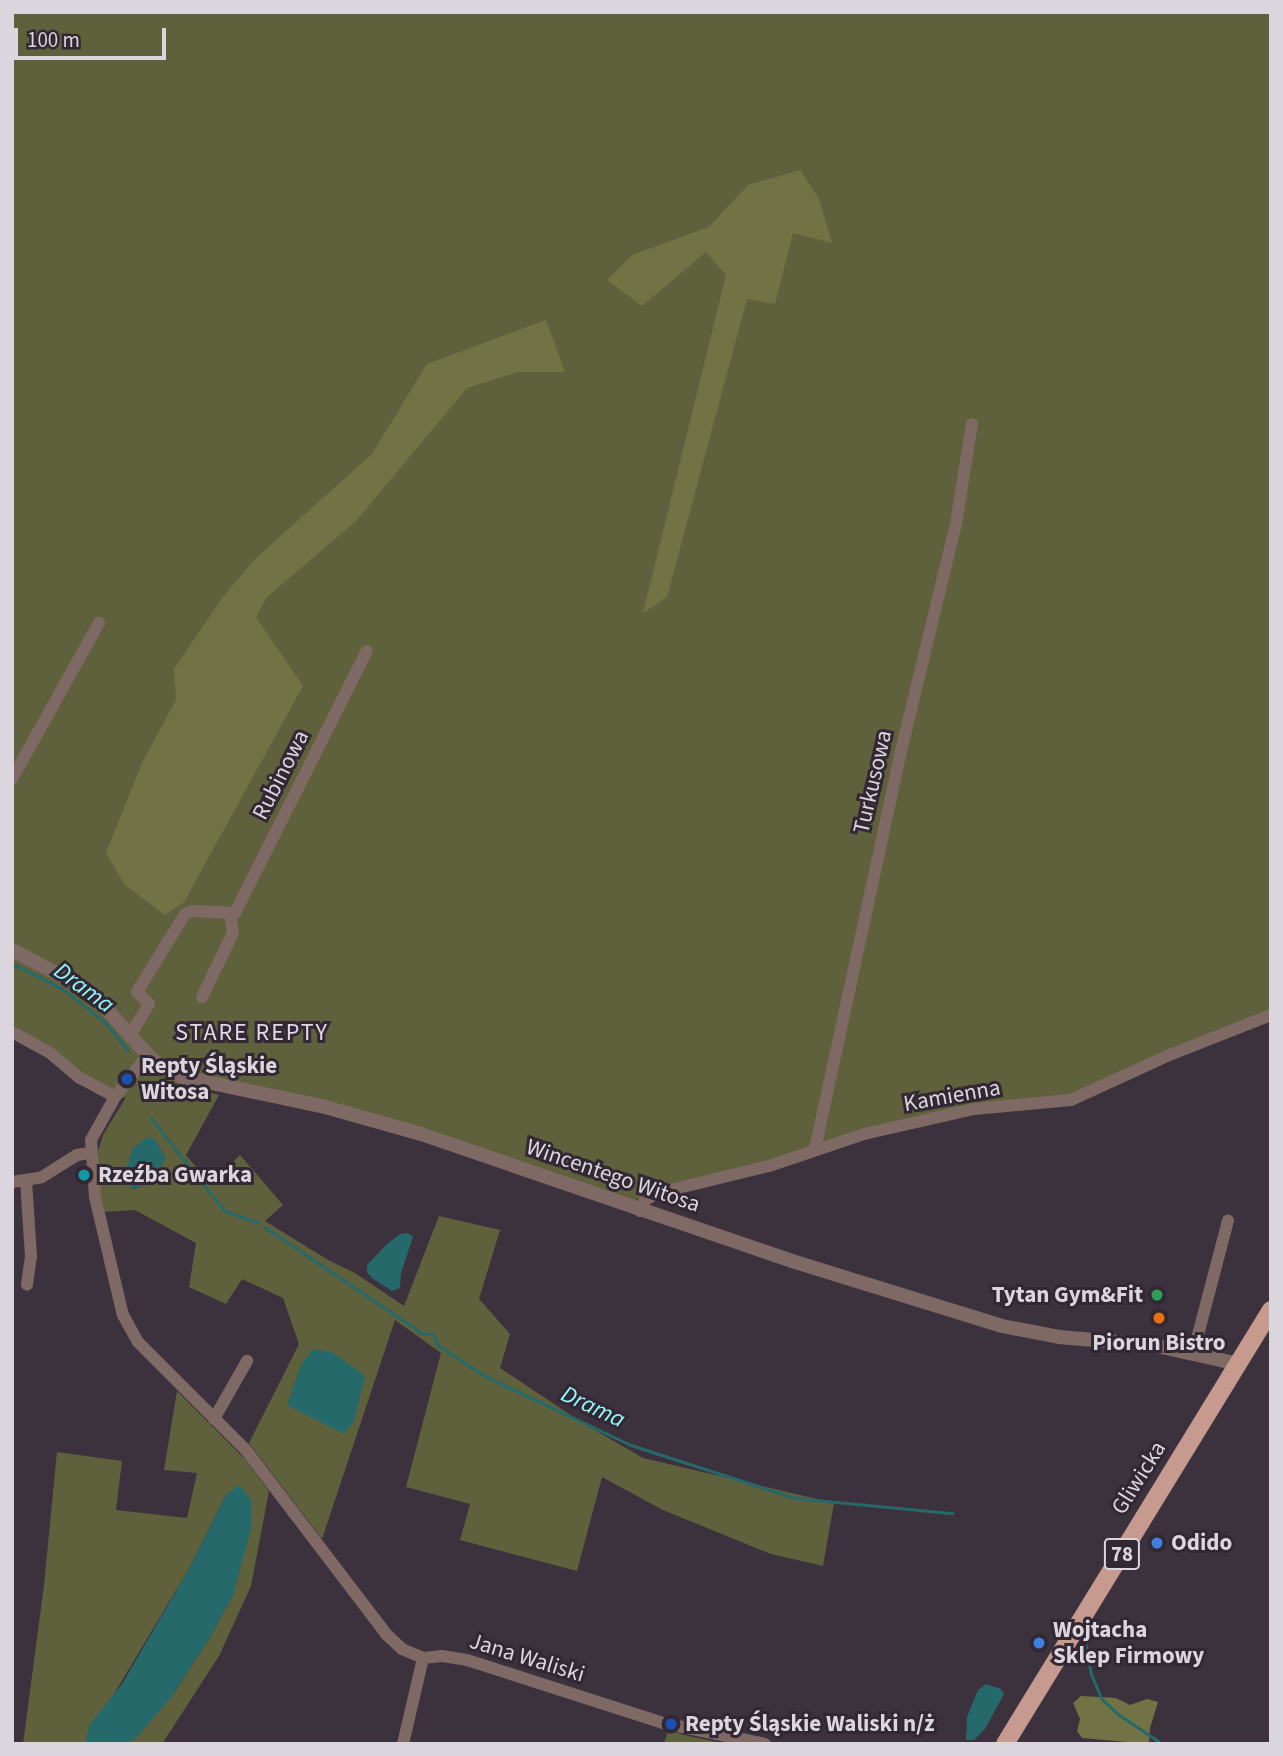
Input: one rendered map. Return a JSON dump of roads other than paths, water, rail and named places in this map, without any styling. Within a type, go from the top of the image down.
[{"type":"main road","name":"Gliwicka","points":[[1005,1744],[1271,1310]]},
{"type":"street","name":"Turkusowa","points":[[815,1149],[901,751],[956,524],[972,424]]},
{"type":"street","points":[[12,779],[99,623]]},
{"type":"street","name":"Rubinowa","points":[[202,997],[233,933],[230,914],[235,913],[367,652]]},
{"type":"street","points":[[131,1034],[149,1004],[137,992],[186,914],[193,911],[230,914]]},
{"type":"street","name":"Wincentego Witosa","points":[[12,950],[78,981],[103,1003],[160,1066],[183,1077],[324,1107],[392,1126],[640,1211],[1002,1326],[1059,1337],[1153,1345],[1239,1364]]},
{"type":"street","name":"Kamienna","points":[[640,1211],[645,1200],[658,1194],[769,1166],[815,1149],[974,1109],[1072,1100],[1167,1056],[1271,1015]]},
{"type":"street","points":[[12,1032],[50,1053],[80,1078],[115,1097]]},
{"type":"street","name":"Jana Waliski","points":[[148,1055],[115,1097],[97,1127],[90,1153],[95,1197],[122,1315],[138,1342],[246,1450],[386,1634],[402,1648],[423,1658],[442,1656],[467,1660],[663,1723],[765,1744]]},
{"type":"street","points":[[27,1285],[31,1256],[19,1182],[41,1177],[77,1155],[90,1153]]},
{"type":"street","points":[[1193,1353],[1228,1221]]},
{"type":"street","points":[[214,1419],[247,1361]]},
{"type":"street","points":[[403,1744],[423,1658]]},
{"type":"waterway","name":"Drama","points":[[12,963],[63,989],[106,1023],[128,1050]]},
{"type":"waterway","name":"Drama","points":[[151,1118],[225,1211],[259,1223]]},
{"type":"waterway","name":"Drama","points":[[265,1227],[422,1333],[433,1334],[438,1345],[485,1376],[631,1445],[795,1498],[952,1513]]},
{"type":"waterway","name":"Drama","points":[[1086,1644],[1091,1673],[1102,1699],[1118,1714],[1163,1744]]},
{"type":"place","name":"Repty Śląskie Witosa","points":[[127,1079]]},
{"type":"place","name":"Rzeźba Gwarka","points":[[84,1175]]},
{"type":"place","name":"Tytan Gym&Fit","points":[[1157,1295]]},
{"type":"place","name":"Piorun Bistro","points":[[1159,1318]]},
{"type":"place","name":"Odido","points":[[1157,1543]]},
{"type":"place","name":"Wojtacha Sklep Firmowy","points":[[1039,1643]]},
{"type":"place","name":"Repty Śląskie Waliski n/ż","points":[[671,1724]]},
{"type":"district","name":"STARE REPTY","points":[[252,1033]]}]
